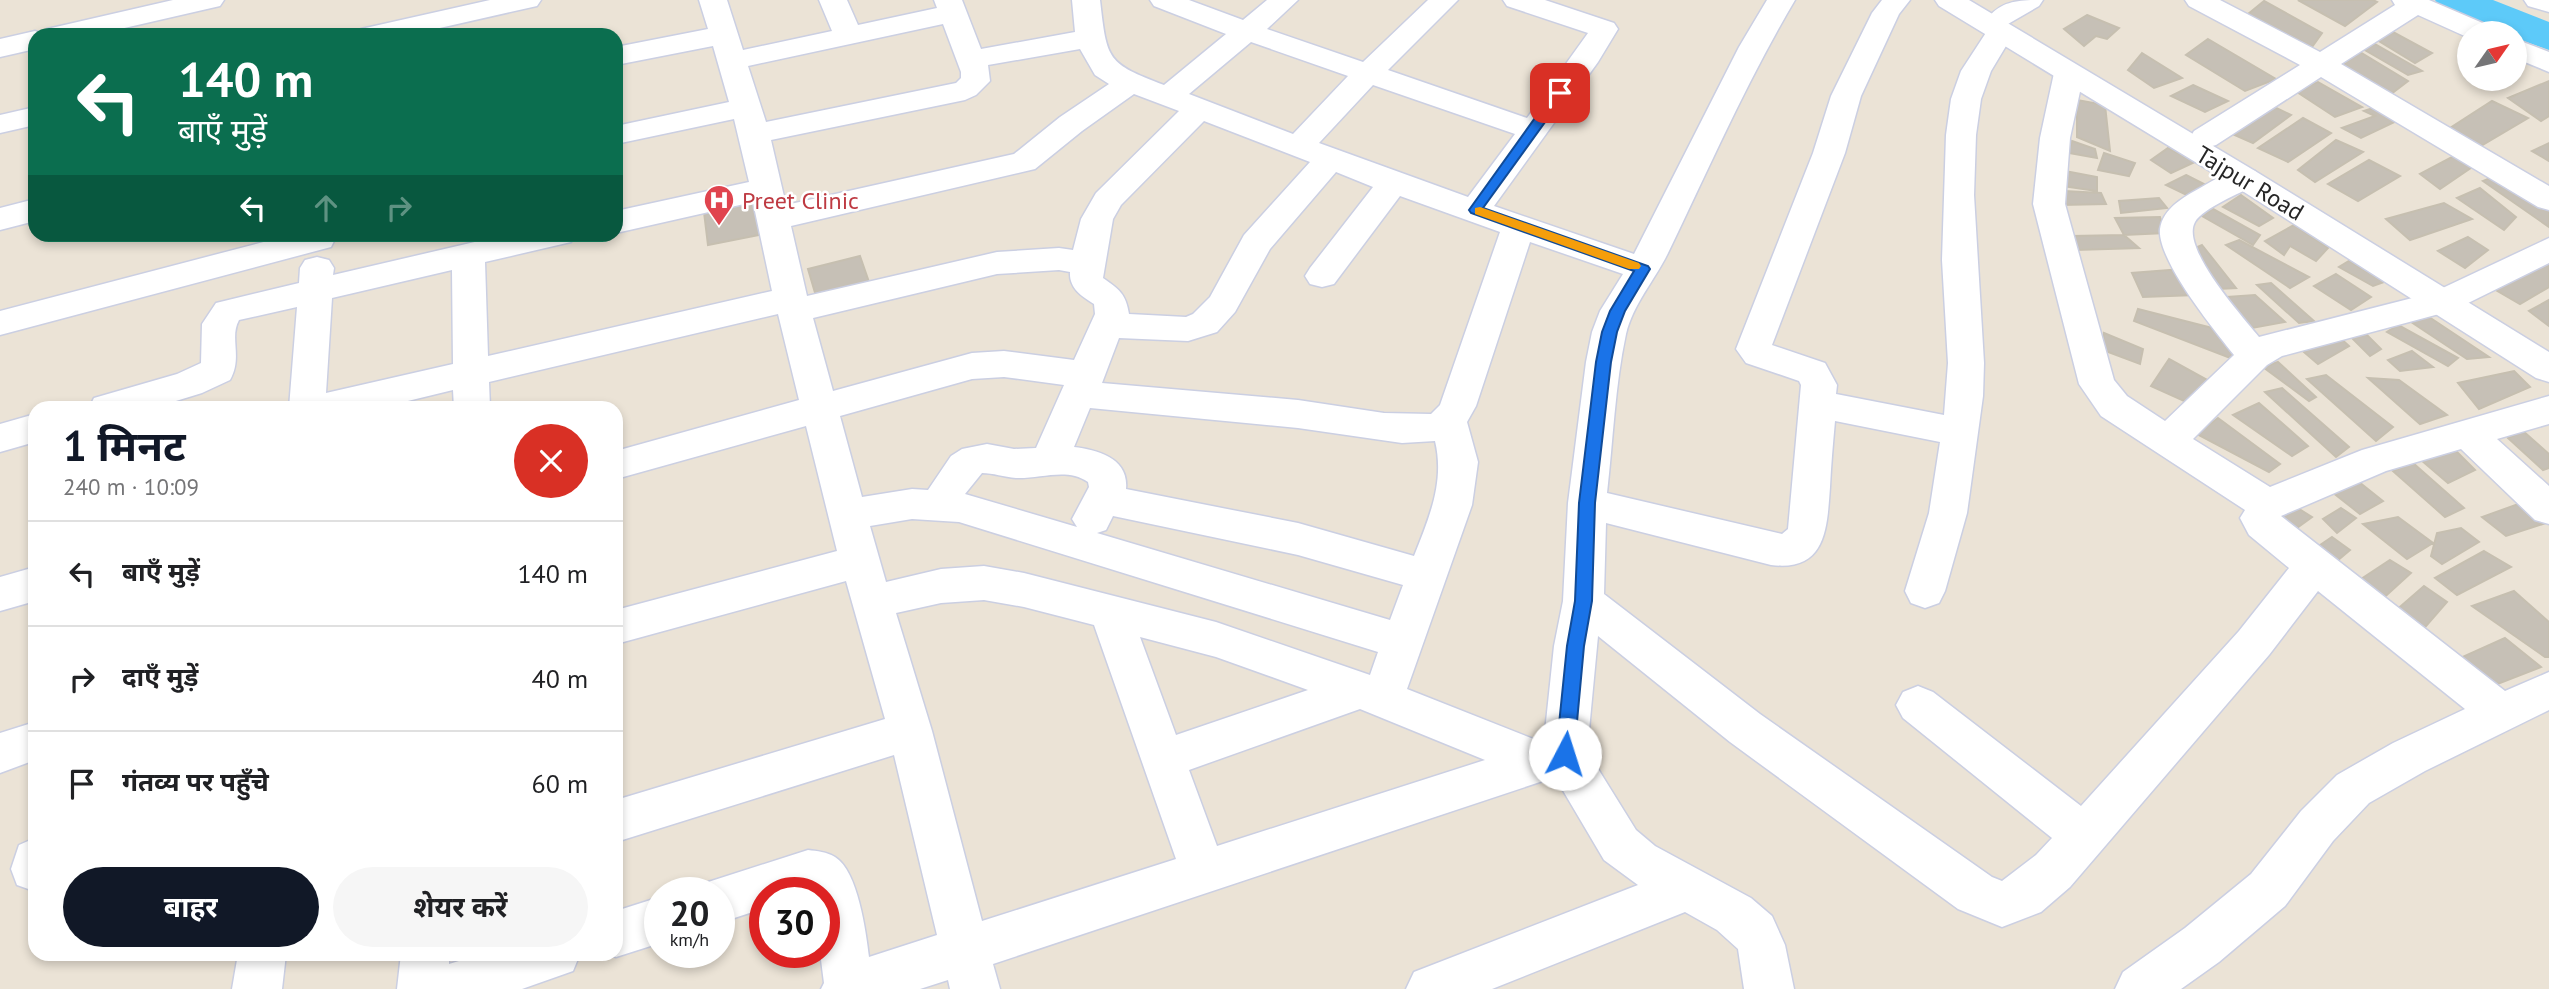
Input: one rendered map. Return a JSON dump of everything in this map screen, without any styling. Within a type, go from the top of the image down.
[{"type":"street","points":[[88,28],[210,0]]},
{"type":"street","points":[[402,28],[527,0]]},
{"type":"street","points":[[833,0],[848,35]]},
{"type":"street","points":[[1086,0],[1092,38],[1102,68],[1130,83],[1393,183],[1643,269]]},
{"type":"street","points":[[1164,0],[1245,31],[1532,130]]},
{"type":"street","points":[[1050,459],[1108,325],[1112,305],[1103,293],[1089,285],[1086,280],[1097,219],[1107,200],[1245,31],[1284,0]]},
{"type":"street","points":[[1298,147],[1368,73],[1444,0]]},
{"type":"street","points":[[1475,210],[1588,56],[1608,19],[1517,0]]},
{"type":"street","points":[[1553,758],[1583,601],[1587,503],[1609,332],[1625,295],[1643,269],[1753,47],[1781,0]]},
{"type":"street","points":[[1587,503],[1771,550],[1795,548],[1807,533],[1819,385],[1812,372],[1759,354],[1754,349],[1755,343],[1829,153],[1846,96],[1886,13],[1896,0]]},
{"type":"street","name":"Tajpur Road","points":[[1949,0],[2002,24],[2205,138],[2451,297],[2549,369]]},
{"type":"street","name":"Tajpur Road","points":[[1975,0],[2002,24],[2069,73],[2451,297],[2549,348]]},
{"type":"street","points":[[1925,591],[1948,513],[1961,432],[1966,363],[1959,247],[1961,135],[1966,99],[1976,71],[2002,24],[2029,0]]},
{"type":"street","points":[[2199,0],[2320,64],[2549,200]]},
{"type":"street","points":[[2538,0],[2549,4]]},
{"type":"street","points":[[2205,138],[2411,2],[2457,22]]},
{"type":"street","points":[[623,54],[722,32],[848,35],[950,7],[976,72],[975,81],[954,94],[623,134]]},
{"type":"street","points":[[722,32],[749,121],[820,410],[860,561],[910,731],[970,969]]},
{"type":"street","points":[[972,59],[1092,38]]},
{"type":"street","points":[[0,48],[28,42]]},
{"type":"street","points":[[2527,53],[2549,63]]},
{"type":"street","points":[[2069,73],[2055,138],[2049,204],[2097,384],[2115,406],[2267,505]]},
{"type":"street","points":[[623,221],[769,204],[1024,162],[1071,124],[1130,83]]},
{"type":"street","points":[[0,155],[14,121]]},
{"type":"street","points":[[1108,325],[1188,329],[1212,318],[1233,288],[1246,257],[1256,243],[1330,159]]},
{"type":"street","points":[[2244,178],[2186,212],[2177,221],[2176,235],[2188,267],[2254,356]]},
{"type":"street","points":[[1322,276],[1393,183]]},
{"type":"street","points":[[0,219],[28,212]]},
{"type":"street","points":[[623,463],[984,364],[1084,384],[1402,428],[1427,429],[1449,422],[1458,406],[1519,225]]},
{"type":"street","points":[[0,323],[300,242]]},
{"type":"street","points":[[307,401],[319,242]]},
{"type":"street","points":[[131,401],[189,384],[217,371],[217,324],[228,311],[524,242]]},
{"type":"street","points":[[2168,441],[2254,356],[2286,340],[2451,297],[2549,248]]},
{"type":"street","points":[[468,255],[472,401]]},
{"type":"street","points":[[350,401],[998,263],[1059,259],[1087,263]]},
{"type":"street","points":[[1817,404],[1961,432]]},
{"type":"street","points":[[2501,712],[2314,566],[2261,521],[2262,511],[2267,505],[2375,460],[2549,410]]},
{"type":"street","points":[[1164,759],[1372,694],[1404,642],[1458,482],[1459,463],[1449,422]]},
{"type":"street","points":[[0,438],[28,430]]},
{"type":"street","points":[[2468,434],[2549,509]]},
{"type":"street","points":[[940,505],[951,477],[971,460],[979,458],[1028,463],[1050,459],[1091,464],[1100,468],[1107,475],[1109,482],[1080,542]]},
{"type":"street","points":[[1102,499],[1298,539],[1428,576]]},
{"type":"street","points":[[848,515],[912,504],[970,510],[1404,642]]},
{"type":"street","points":[[623,626],[860,561]]},
{"type":"street","points":[[1583,601],[1745,728],[1975,894],[2003,904],[2024,896],[2053,871],[2254,643],[2314,566]]},
{"type":"street","points":[[873,602],[941,586],[984,583],[1024,590],[1216,640],[1553,758],[1620,845],[1639,861],[1734,915],[1755,933],[1761,945],[1769,989]]},
{"type":"street","points":[[0,594],[28,586]]},
{"type":"street","points":[[1110,612],[1205,872]]},
{"type":"street","points":[[2140,989],[2202,945],[2268,890],[2317,826],[2353,789],[2378,773],[2549,690]]},
{"type":"street","points":[[1918,705],[2084,836]]},
{"type":"street","points":[[623,819],[910,731]]},
{"type":"street","points":[[0,753],[28,743]]},
{"type":"street","points":[[735,895],[808,872],[820,873],[827,880],[835,904],[847,988],[970,969],[1205,872],[1553,758]]},
{"type":"street","points":[[1431,989],[1686,889]]},
{"type":"street","points":[[623,932],[644,925]]},
{"type":"street","points":[[257,989],[261,961]]},
{"type":"street","points":[[422,989],[424,961]]},
{"type":"street","points":[[448,989],[534,961]]},
{"type":"building","points":[[2298,0],[2373,0],[2377,2],[2345,26]]},
{"type":"building","points":[[2264,1],[2322,33],[2312,47],[2248,14]]},
{"type":"building","points":[[2087,15],[2119,28],[2107,39],[2096,36],[2084,46],[2064,29]]},
{"type":"building","points":[[2391,31],[2432,53],[2415,63],[2379,41]]},
{"type":"building","points":[[2208,39],[2276,79],[2245,91],[2186,55]]},
{"type":"building","points":[[2375,44],[2422,71],[2408,75],[2363,49]]},
{"type":"building","points":[[2360,52],[2408,81],[2391,94],[2342,65]]},
{"type":"building","points":[[2142,53],[2182,78],[2154,88],[2128,70]]},
{"type":"building","points":[[2549,81],[2549,116],[2541,121],[2508,98]]},
{"type":"building","points":[[2318,82],[2362,107],[2335,117],[2294,90]]},
{"type":"building","points":[[2193,85],[2228,101],[2205,112],[2171,96]]},
{"type":"building","points":[[2077,100],[2105,105],[2110,151],[2077,137]]},
{"type":"building","points":[[2492,101],[2528,118],[2479,147],[2450,128]]},
{"type":"building","points":[[2270,105],[2291,115],[2253,143],[2228,132]]},
{"type":"building","points":[[2379,106],[2401,119],[2361,138],[2342,128],[2375,116],[2364,111]]},
{"type":"building","points":[[2303,118],[2331,133],[2288,162],[2258,148]]},
{"type":"building","points":[[2336,140],[2363,152],[2315,182],[2298,170]]},
{"type":"building","points":[[2072,141],[2095,149],[2097,158],[2069,153]]},
{"type":"building","points":[[2549,143],[2549,161],[2532,151]]},
{"type":"building","points":[[2168,148],[2195,162],[2171,173],[2151,160]]},
{"type":"building","points":[[2104,153],[2135,163],[2129,176],[2098,170]]},
{"type":"building","points":[[2456,155],[2475,165],[2440,189],[2420,174]]},
{"type":"building","points":[[2369,160],[2400,176],[2358,201],[2328,184]]},
{"type":"building","points":[[2065,171],[2097,177],[2097,191],[2062,186]]},
{"type":"building","points":[[2186,175],[2204,184],[2191,197],[2166,185]]},
{"type":"building","points":[[2495,176],[2549,210],[2549,227],[2483,181]]},
{"type":"building","points":[[2480,188],[2516,217],[2504,230],[2457,198]]},
{"type":"building","points":[[2064,191],[2101,193],[2106,204],[2061,205]]},
{"type":"building","points":[[2241,195],[2273,218],[2259,226],[2223,207]]},
{"type":"building","points":[[2159,198],[2167,208],[2121,213],[2119,201]]},
{"type":"building","points":[[764,201],[769,233],[708,245],[704,212]]},
{"type":"building","points":[[2444,203],[2472,219],[2410,240],[2386,219]]},
{"type":"building","points":[[2213,209],[2260,235],[2253,245],[2202,216]]},
{"type":"building","points":[[2160,217],[2165,233],[2124,235],[2115,218]]},
{"type":"building","points":[[2294,225],[2328,248],[2316,261],[2290,246],[2284,255],[2265,241]]},
{"type":"building","points":[[2124,235],[2139,248],[2075,250],[2072,236]]},
{"type":"building","points":[[2468,237],[2488,250],[2465,268],[2438,251]]},
{"type":"building","points":[[2239,240],[2309,277],[2290,288],[2226,245]]},
{"type":"building","points":[[2202,245],[2236,288],[2217,289],[2193,249]]},
{"type":"building","points":[[860,256],[869,282],[816,296],[808,269]]},
{"type":"building","points":[[2542,260],[2549,263],[2549,287],[2520,304],[2494,289]]},
{"type":"building","points":[[2349,261],[2384,282],[2373,286],[2339,267]]},
{"type":"building","points":[[2182,269],[2195,295],[2143,297],[2132,273]]},
{"type":"building","points":[[2336,274],[2371,297],[2351,310],[2314,286]]},
{"type":"building","points":[[2271,283],[2314,321],[2299,323],[2257,285]]},
{"type":"building","points":[[2255,295],[2285,322],[2252,328],[2225,297]]},
{"type":"building","points":[[2549,300],[2549,326],[2529,311]]},
{"type":"building","points":[[2138,309],[2216,329],[2239,350],[2233,359],[2134,321]]},
{"type":"building","points":[[2429,317],[2489,357],[2467,359],[2411,322]]},
{"type":"building","points":[[2398,325],[2458,358],[2448,366],[2387,332]]},
{"type":"building","points":[[2345,331],[2363,331],[2381,349],[2370,356]]},
{"type":"building","points":[[2104,333],[2143,349],[2140,364],[2103,350]]},
{"type":"building","points":[[2339,337],[2349,346],[2318,364],[2297,346]]},
{"type":"building","points":[[2412,351],[2433,367],[2400,371],[2388,360]]},
{"type":"building","points":[[2169,359],[2211,382],[2191,404],[2151,386]]},
{"type":"building","points":[[2278,362],[2316,397],[2309,401],[2263,367]]},
{"type":"building","points":[[2514,371],[2530,387],[2479,409],[2458,383]]},
{"type":"building","points":[[2326,375],[2393,427],[2376,441],[2307,379]]},
{"type":"building","points":[[2368,378],[2399,380],[2447,415],[2420,424]]},
{"type":"building","points":[[2282,388],[2349,447],[2336,457],[2265,392]]},
{"type":"building","points":[[2259,403],[2308,446],[2292,456],[2233,415]]},
{"type":"building","points":[[2218,418],[2280,464],[2269,472],[2197,434]]},
{"type":"building","points":[[2523,431],[2549,454],[2549,468],[2543,470],[2508,438]]},
{"type":"building","points":[[2452,447],[2475,470],[2448,483],[2420,459]]},
{"type":"building","points":[[2413,463],[2464,508],[2445,517],[2393,471]]},
{"type":"building","points":[[2354,478],[2383,501],[2360,514],[2327,488]]},
{"type":"building","points":[[2527,501],[2546,523],[2506,536],[2482,517]]},
{"type":"building","points":[[2291,504],[2312,517],[2290,533],[2274,521]]},
{"type":"building","points":[[2341,508],[2356,518],[2337,533],[2323,519]]},
{"type":"building","points":[[2398,517],[2433,543],[2407,559],[2363,524]]},
{"type":"building","points":[[2461,528],[2479,542],[2442,564],[2431,556],[2437,533]]},
{"type":"building","points":[[2332,537],[2350,550],[2330,567],[2313,550]]},
{"type":"building","points":[[2484,551],[2511,567],[2457,595],[2435,578]]},
{"type":"building","points":[[2390,560],[2411,573],[2378,603],[2352,585]]},
{"type":"building","points":[[2424,586],[2447,602],[2419,634],[2393,613]]},
{"type":"building","points":[[2514,591],[2549,622],[2549,657],[2545,657],[2472,606]]},
{"type":"building","points":[[2505,638],[2541,667],[2490,687],[2449,663]]},
{"type":"waterway","points":[[2456,0],[2549,37]]},
{"type":"slow traffic","points":[[1480,211],[1634,266]]},
{"type":"place","name":"Preet Clinic","points":[[719,227]]},
{"type":"route","points":[[1560,93],[1475,210],[1643,269],[1625,295],[1609,332],[1604,362],[1587,503],[1583,601],[1575,646],[1565,754]]}]
